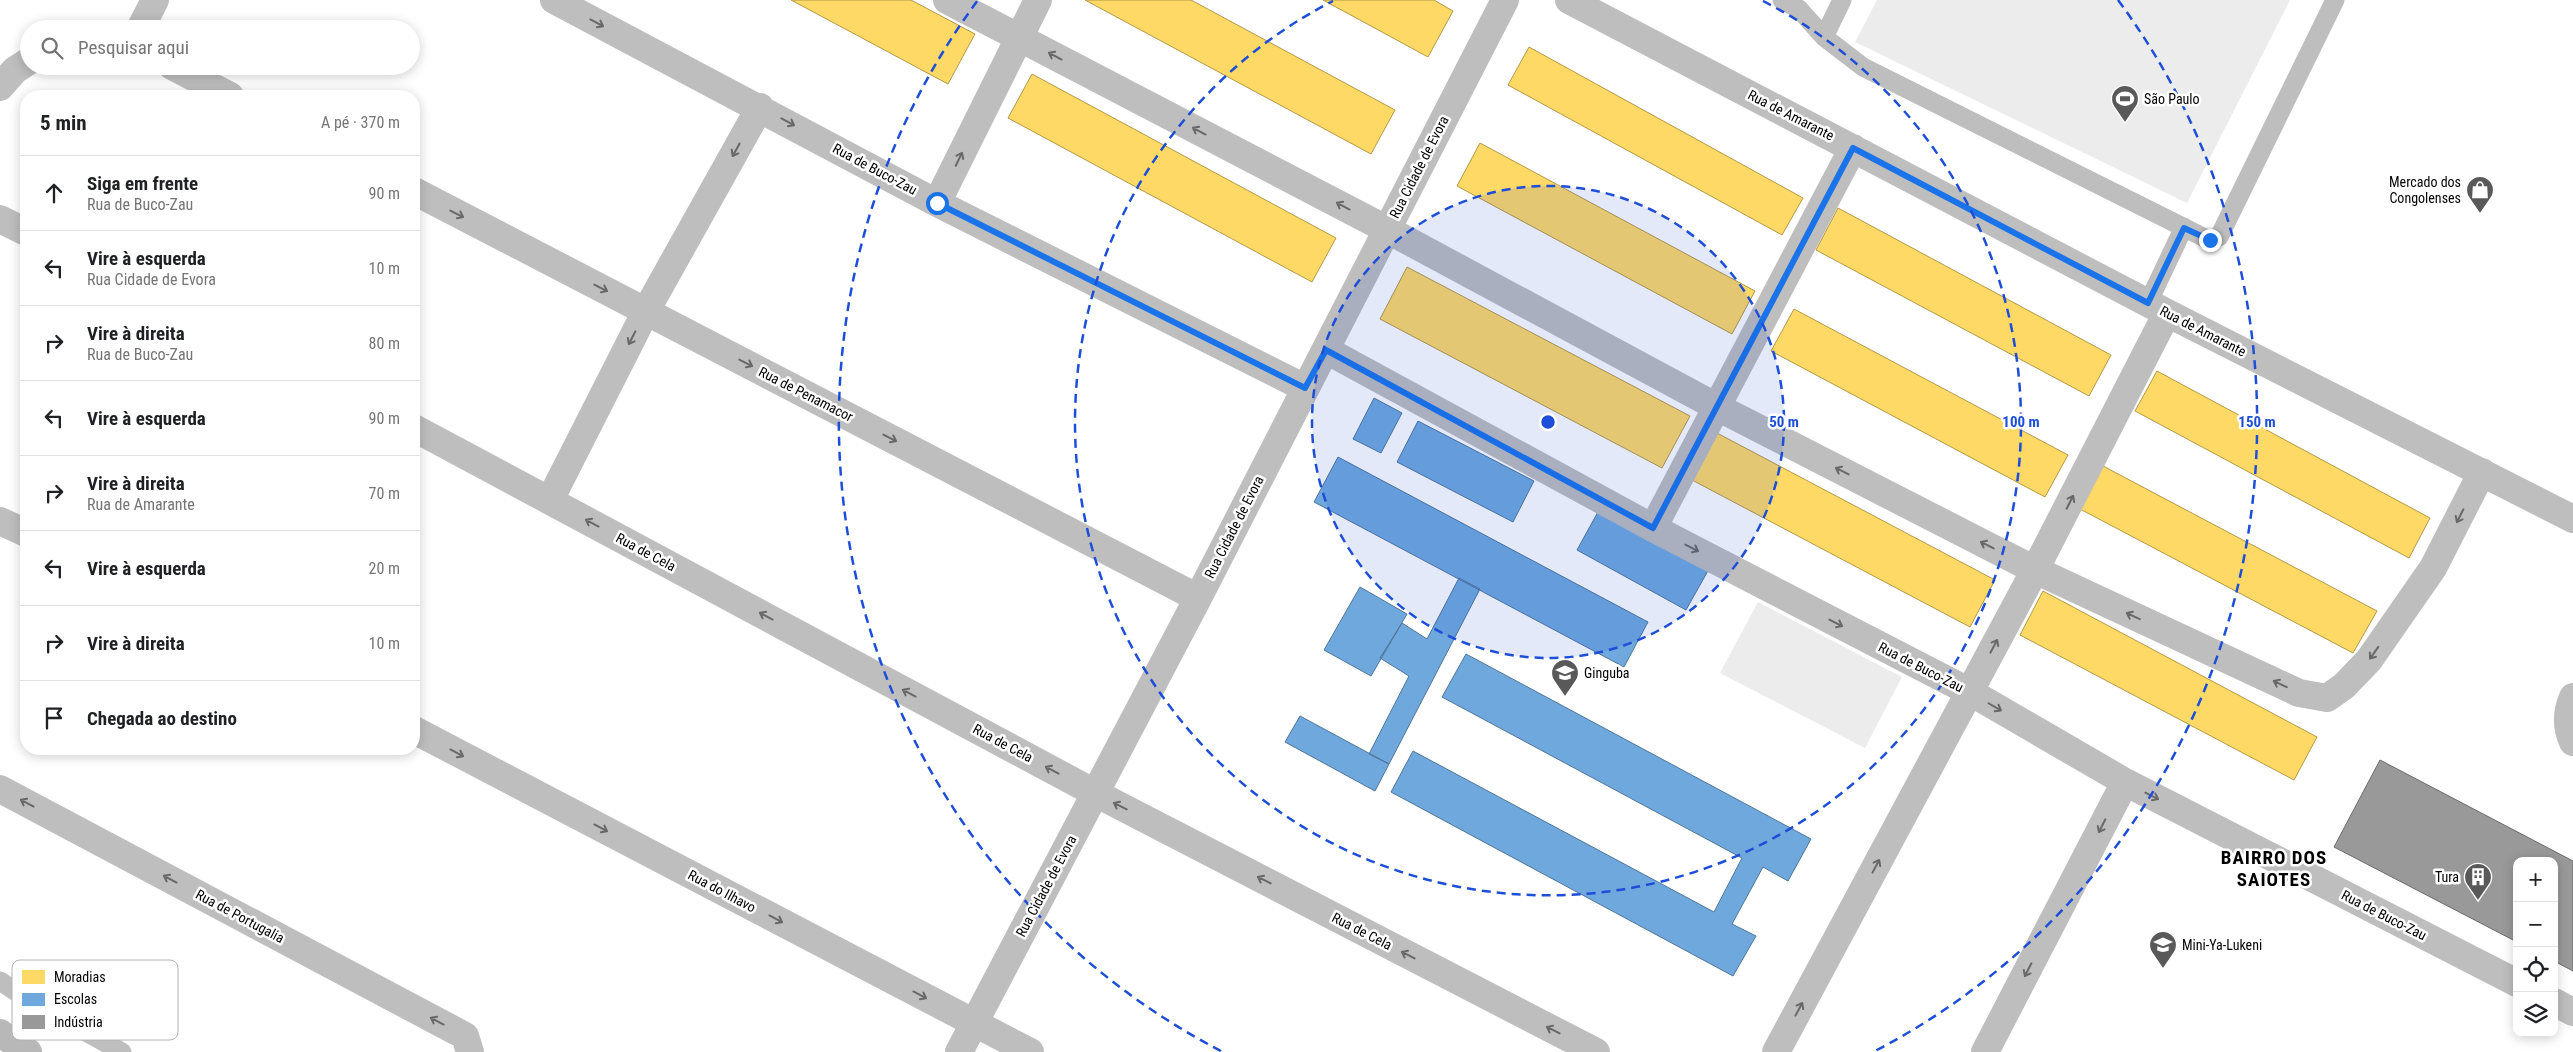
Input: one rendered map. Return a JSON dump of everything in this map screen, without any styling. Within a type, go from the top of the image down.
[{"type":"main road","points":[[0,1033],[28,1052]]},
{"type":"main road","points":[[0,1042],[19,1052]]},
{"type":"street","points":[[145,20],[155,0]]},
{"type":"street","points":[[947,0],[1386,229],[1717,407],[2035,570],[2298,693],[2327,698],[2344,686],[2369,660],[2433,568],[2482,472]]},
{"type":"street","points":[[937,203],[1038,0]]},
{"type":"street","name":"Rua Cidade de Evora","points":[[959,1052],[1198,598],[1505,0]]},
{"type":"street","name":"Rua de Amarante","points":[[1569,0],[2157,308],[2573,519]]},
{"type":"street","name":"Rua de Buco-Zau","points":[[568,3],[937,203],[1305,388]]},
{"type":"street","points":[[0,86],[20,67]]},
{"type":"street","points":[[189,75],[218,90]]},
{"type":"street","points":[[550,500],[646,311],[760,108]]},
{"type":"street","points":[[1653,528],[1853,148]]},
{"type":"street","name":"Rua de Penamacor","points":[[420,194],[1198,598]]},
{"type":"street","points":[[0,219],[20,229]]},
{"type":"street","points":[[1776,1052],[2035,570],[2157,308]]},
{"type":"street","name":"Rua de Buco-Zau","points":[[1326,350],[1653,528],[1970,692],[2125,782],[2513,981]]},
{"type":"street","name":"Rua de Cela","points":[[420,431],[1095,793],[1596,1052]]},
{"type":"street","points":[[0,521],[20,530]]},
{"type":"street","points":[[2573,697],[2569,706],[2567,728],[2573,742]]},
{"type":"street","name":"Rua do Ilhavo","points":[[420,733],[1030,1052]]},
{"type":"street","points":[[1985,1052],[2125,782]]},
{"type":"street","name":"Rua de Portugalia","points":[[0,789],[465,1036],[470,1052]]},
{"type":"street","points":[[2558,1004],[2573,1012]]},
{"type":"lane","points":[[1782,0],[1799,9],[1824,37],[1863,67],[2210,240],[2219,237],[2335,0]]},
{"type":"lane","points":[[1824,37],[1842,0]]},
{"type":"lane","points":[[2157,308],[2184,228]]},
{"type":"lane","points":[[0,981],[12,989]]},
{"type":"lane","points":[[100,1040],[122,1052]]},
{"type":"shaded area","name":"São Paulo","points":[[1877,0],[2290,0],[2187,203],[1855,42]]},
{"type":"shaded area","points":[[1758,602],[1902,677],[1865,748],[1720,673]]},
{"type":"building: Moradias","points":[[791,0],[911,0],[975,34],[948,84]]},
{"type":"building: Moradias","points":[[1085,0],[1191,0],[1395,110],[1371,154]]},
{"type":"building: Moradias","points":[[1323,0],[1434,0],[1453,11],[1428,57]]},
{"type":"building: Moradias","points":[[1529,47],[1803,198],[1782,235],[1508,85]]},
{"type":"building: Moradias","points":[[1032,74],[1336,238],[1312,282],[1008,118]]},
{"type":"building: Moradias","points":[[1480,143],[1755,291],[1732,334],[1457,186]]},
{"type":"building: Moradias","points":[[1838,208],[2111,355],[2089,396],[1816,250]]},
{"type":"building: Moradias","points":[[1407,267],[1690,416],[1662,468],[1380,319]]},
{"type":"building: Moradias","points":[[1794,309],[2068,455],[2045,497],[1771,351]]},
{"type":"building: Moradias","points":[[2157,371],[2430,518],[2409,558],[2135,411]]},
{"type":"building: Moradias","points":[[1717,433],[1995,580],[1970,627],[1692,480]]},
{"type":"building: Moradias","points":[[2103,466],[2377,611],[2353,653],[2080,509]]},
{"type":"building: Moradias","points":[[2043,591],[2317,737],[2294,780],[2020,635]]},
{"type":"building: Escolas","points":[[1374,398],[1402,413],[1381,453],[1353,439]]},
{"type":"building: Escolas","points":[[1418,421],[1534,481],[1513,522],[1397,462]]},
{"type":"building: Escolas","points":[[1338,457],[1648,622],[1624,667],[1314,502]]},
{"type":"building: Escolas","points":[[1599,510],[1709,569],[1686,610],[1577,550]]},
{"type":"building: Escolas","points":[[1459,578],[1480,589],[1389,764],[1369,754],[1409,676],[1380,658],[1402,623],[1427,639]]},
{"type":"building: Escolas","points":[[1360,587],[1407,614],[1371,676],[1324,650]]},
{"type":"building: Escolas","points":[[1466,654],[1811,839],[1788,881],[1763,867],[1732,924],[1756,936],[1733,976],[1391,792],[1413,751],[1714,912],[1742,858],[1442,697]]},
{"type":"building: Escolas","points":[[1300,716],[1389,764],[1375,791],[1285,742]]},
{"type":"building: Indústria","name":"Tura","points":[[2380,760],[2573,861],[2573,971],[2558,963],[2558,857],[2513,857],[2513,940],[2334,847]]},
{"type":"place","name":"São Paulo","points":[[2125,123]]},
{"type":"place","name":"Mercado dos Congolenses","points":[[2480,214]]},
{"type":"place","name":"Ginguba","points":[[1565,697]]},
{"type":"place","name":"Tura","points":[[2478,901]]},
{"type":"place","name":"Mini-Ya-Lukeni","points":[[2163,969]]},
{"type":"district","name":"BAIRRO DOS SAIOTES","points":[[2274,868]]},
{"type":"route","points":[[937,203],[1305,388],[1326,350],[1653,528],[1853,148],[2148,303],[2184,228],[2210,240]]}]
